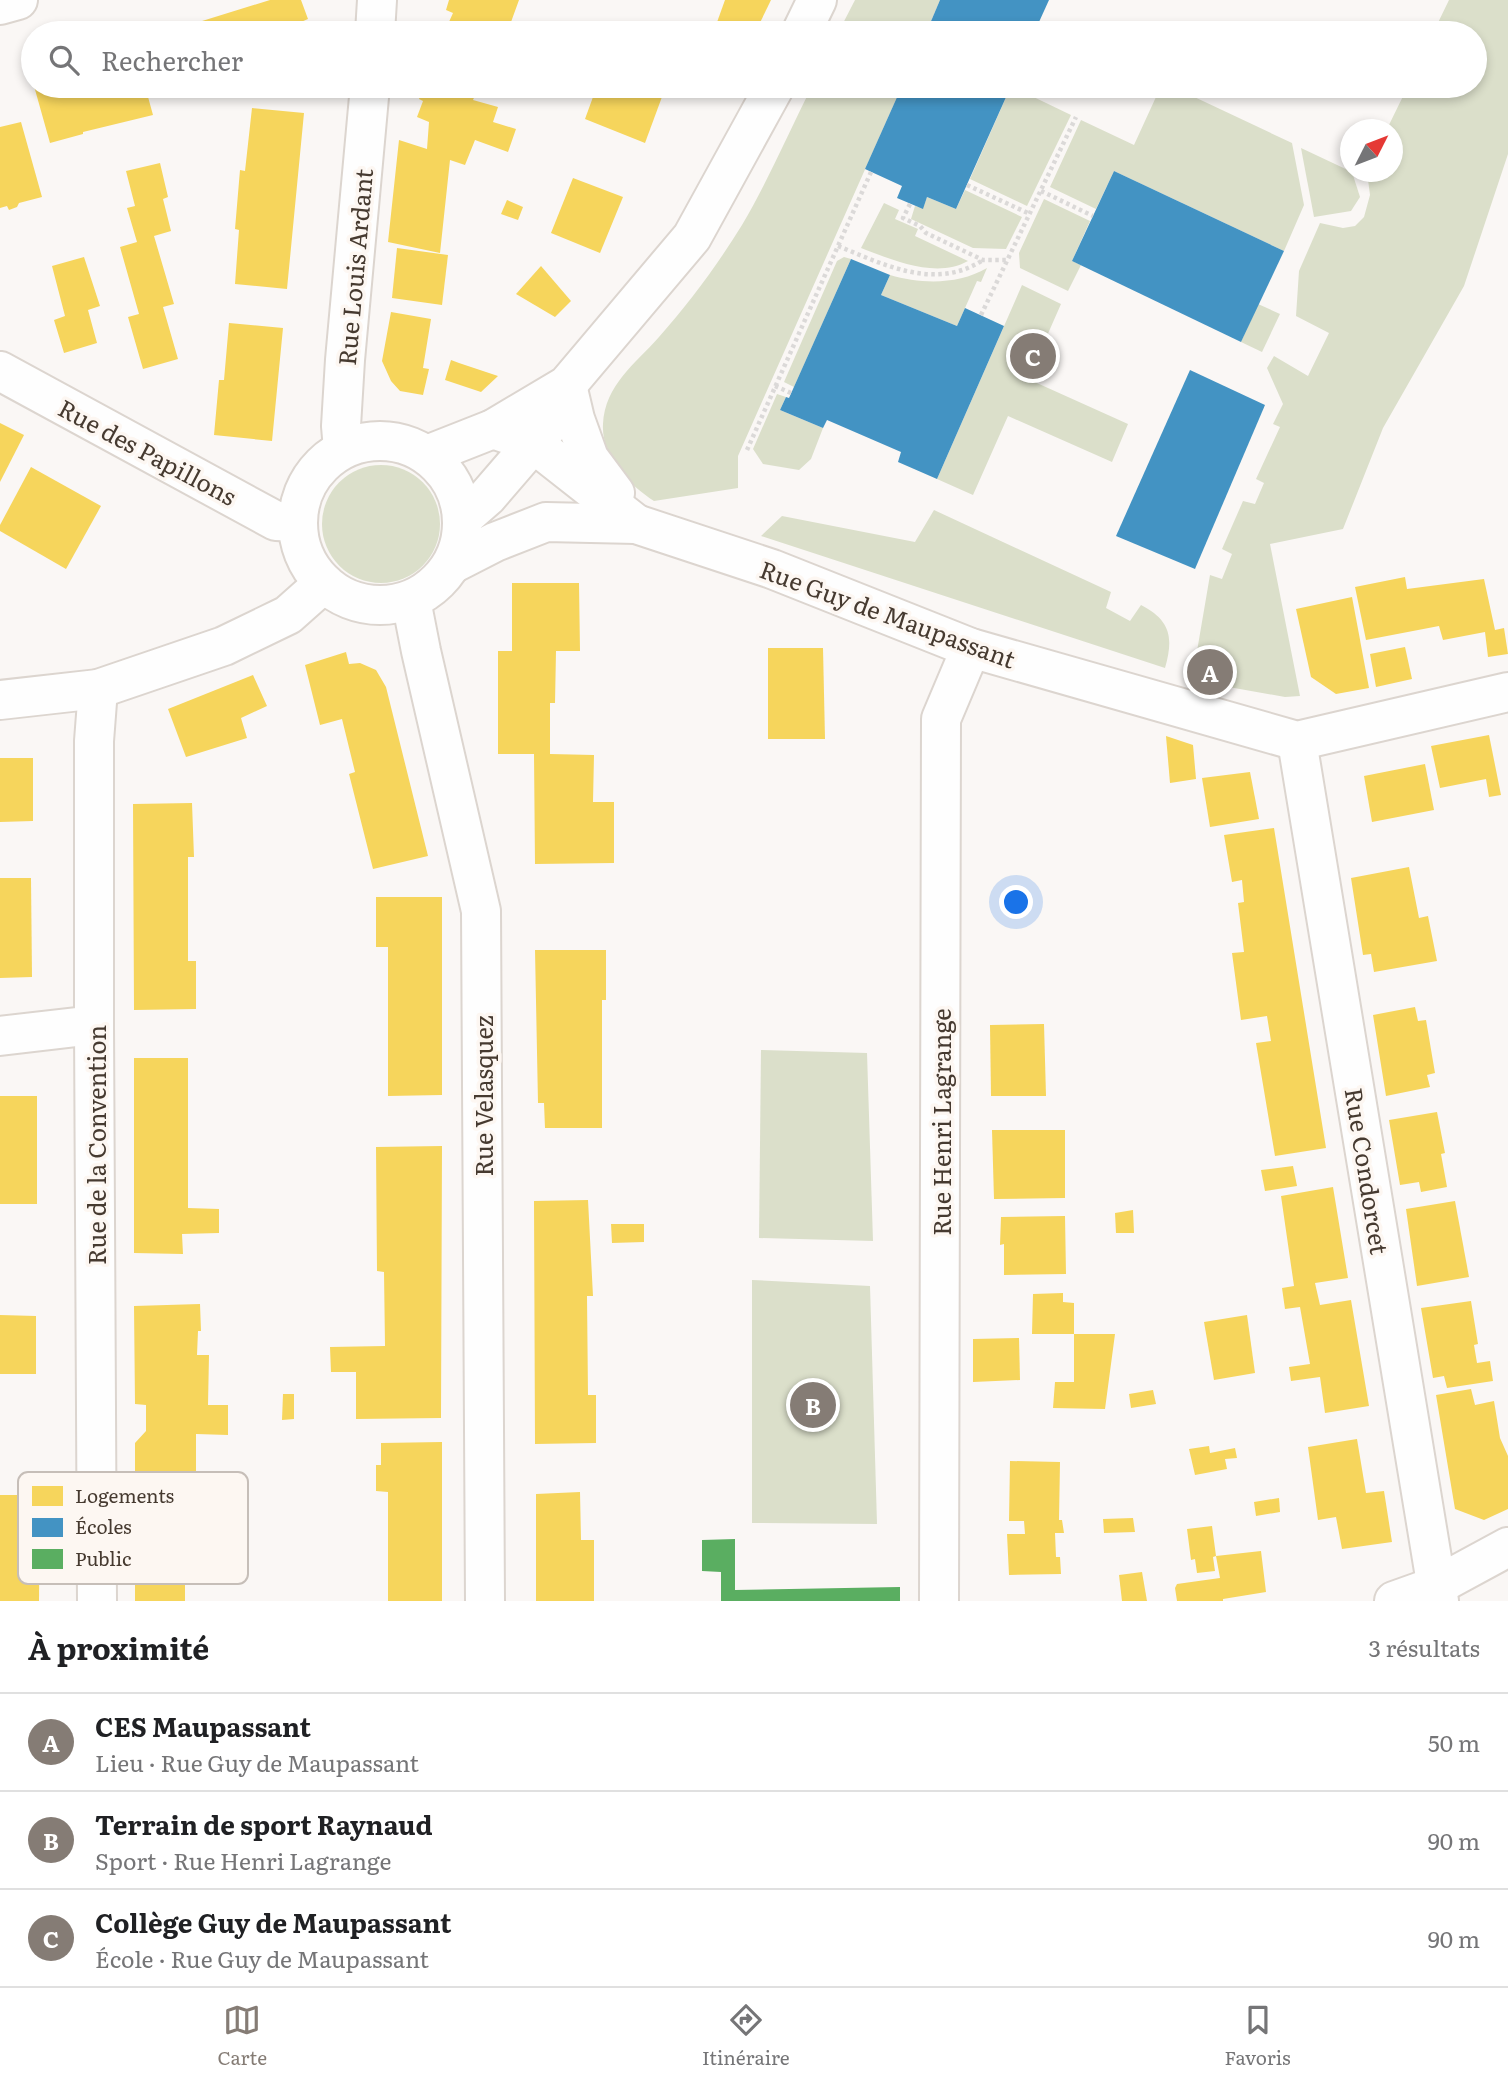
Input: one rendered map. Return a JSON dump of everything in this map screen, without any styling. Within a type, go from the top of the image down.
[{"type":"street","points":[[0,5],[19,0]]},
{"type":"street","points":[[376,21],[377,0]]},
{"type":"street","points":[[807,21],[817,0]]},
{"type":"street","name":"Rue Louis Ardant","points":[[343,449],[341,426],[345,359],[369,98]]},
{"type":"street","points":[[463,518],[487,497],[553,420],[567,385],[692,237],[768,98]]},
{"type":"street","name":"Rue des Papillons","points":[[0,371],[276,521],[298,522]]},
{"type":"street","points":[[427,456],[493,429],[567,385]]},
{"type":"street","points":[[567,385],[575,419],[589,458],[636,524]]},
{"type":"street","name":"Rue Guy de Maupassant","points":[[493,429],[533,443],[636,524]]},
{"type":"street","points":[[386,441],[407,445],[427,456],[445,472],[457,494],[463,518],[461,542],[452,564],[435,585],[411,600],[388,605],[365,604],[343,596],[324,583],[305,555],[298,522],[301,500],[311,479],[325,462],[343,449],[364,442],[386,441]]},
{"type":"street","name":"Rue Guy de Maupassant","points":[[452,564],[495,542],[546,522],[636,524],[772,569],[971,649],[1297,741],[1508,692]]},
{"type":"street","points":[[0,700],[98,689],[224,646],[288,615],[324,583]]},
{"type":"street","name":"Rue Velasquez","points":[[411,600],[481,911],[485,1601]]},
{"type":"street","name":"Rue Henri Lagrange","points":[[939,1601],[941,719],[971,649]]},
{"type":"street","name":"Rue de la Convention","points":[[96,1472],[94,741],[98,689]]},
{"type":"street","name":"Rue Condorcet","points":[[1297,741],[1437,1593]]},
{"type":"street","points":[[0,1036],[94,1026]]},
{"type":"street","points":[[1394,1601],[1437,1593],[1508,1546]]},
{"type":"path","points":[[981,315],[1076,117]]},
{"type":"path","points":[[747,450],[870,172]]},
{"type":"path","points":[[967,185],[1030,214]]},
{"type":"path","points":[[1041,191],[1093,216]]},
{"type":"path","points":[[909,204],[903,218],[920,226],[926,233],[983,260],[1008,260]]},
{"type":"path","points":[[838,246],[894,269],[922,274],[958,273],[983,260]]},
{"type":"path","points":[[775,386],[791,393]]},
{"type":"green space","points":[[855,0],[940,0],[931,21],[844,21]]},
{"type":"green space","points":[[1449,0],[1508,0],[1508,154],[1464,286],[1383,428],[1343,529],[1270,544],[1300,696],[1285,697],[1223,686],[1229,667],[1196,657],[1210,575],[1222,579],[1232,554],[1222,549],[1243,501],[1255,504],[1264,483],[1256,479],[1280,427],[1273,424],[1283,404],[1267,368],[1274,356],[1308,376],[1329,333],[1296,316],[1299,271],[1320,223],[1343,228],[1355,226],[1364,217],[1370,195],[1368,182],[1403,182],[1403,119],[1392,119],[1402,98],[1487,98],[1487,21],[1439,21]]},
{"type":"green space","points":[[806,98],[897,98],[738,456],[738,488],[654,501],[635,487],[618,469],[607,448],[603,424],[609,398],[623,376],[693,296],[733,240],[761,191]]},
{"type":"green space","points":[[1006,98],[1036,98],[1071,115],[1027,206],[970,179]]},
{"type":"green space","points":[[1156,98],[1196,98],[1292,143],[1304,205],[1284,251],[1114,171],[1096,209],[1050,187],[1081,120],[1134,145]]},
{"type":"green space","points":[[1301,148],[1340,166],[1340,182],[1355,182],[1360,197],[1351,211],[1314,217]]},
{"type":"green space","points":[[965,190],[1022,217],[1006,249],[973,248],[911,219],[915,206],[923,208],[927,197],[956,209]]},
{"type":"green space","points":[[1044,199],[1090,221],[1072,261],[1081,265],[1068,291],[1020,268],[1019,253]]},
{"type":"green space","points":[[884,203],[899,210],[895,219],[918,229],[915,236],[968,261],[956,266],[929,268],[900,262],[861,248]]},
{"type":"green space","points":[[844,257],[851,259],[794,387],[784,382],[837,261]]},
{"type":"green space","points":[[987,268],[981,282],[977,281],[957,326],[881,295],[890,275],[939,281],[964,278]]},
{"type":"green space","points":[[1022,285],[1061,304],[1028,379],[1128,424],[1112,462],[1008,416],[973,495],[937,479]]},
{"type":"green space","points":[[1258,304],[1280,314],[1262,352],[1241,342]]},
{"type":"green space","points":[[777,394],[786,397],[780,410],[823,428],[811,459],[799,470],[763,464],[753,449]]},
{"type":"green space","points":[[381,465],[404,470],[423,482],[435,501],[440,524],[435,547],[423,566],[404,578],[381,583],[358,578],[339,566],[327,547],[322,524],[327,501],[339,482],[358,470]]},
{"type":"green space","points":[[934,510],[1111,592],[1106,608],[1130,621],[1141,605],[1151,611],[1164,623],[1169,638],[1165,668],[761,536],[782,516],[915,542]]},
{"type":"green space","points":[[761,1050],[867,1053],[873,1241],[759,1238]]},
{"type":"green space","points":[[752,1280],[870,1286],[877,1524],[752,1523]]},
{"type":"building: Logements","points":[[270,0],[301,0],[308,19],[303,21],[202,21]]},
{"type":"building: Logements","points":[[449,0],[519,0],[511,21],[449,21],[453,13],[446,10]]},
{"type":"building: Logements","points":[[725,0],[771,0],[761,21],[717,21]]},
{"type":"building: Logements","points":[[37,98],[148,98],[153,115],[50,143]]},
{"type":"building: Logements","points":[[474,98],[473,100],[498,107],[493,122],[516,129],[508,152],[475,140],[465,165],[450,160],[440,253],[388,242],[399,140],[427,149],[429,122],[417,117],[423,101],[419,99]]},
{"type":"building: Logements","points":[[593,98],[662,98],[645,143],[585,119]]},
{"type":"building: Logements","points":[[252,108],[304,113],[287,289],[235,284],[239,230],[235,229],[240,170],[245,171]]},
{"type":"building: Logements","points":[[21,122],[42,197],[19,203],[17,207],[9,210],[7,206],[0,208],[0,127]]},
{"type":"building: Logements","points":[[160,163],[168,197],[163,199],[171,231],[154,236],[174,304],[163,307],[178,359],[143,369],[128,317],[139,314],[120,247],[137,242],[127,208],[135,206],[126,171]]},
{"type":"building: Logements","points":[[573,178],[623,197],[600,253],[551,233]]},
{"type":"building: Logements","points":[[507,200],[523,207],[518,220],[501,214]]},
{"type":"building: Logements","points":[[397,248],[448,255],[442,305],[392,298]]},
{"type":"building: Logements","points":[[84,257],[100,306],[88,310],[97,343],[64,353],[54,320],[65,316],[52,266]]},
{"type":"building: Logements","points":[[541,266],[571,301],[555,317],[516,294]]},
{"type":"building: Logements","points":[[391,312],[431,319],[423,368],[429,369],[423,395],[400,391],[391,381],[382,361]]},
{"type":"building: Logements","points":[[229,323],[283,328],[272,441],[214,435],[219,380],[224,380]]},
{"type":"building: Logements","points":[[451,360],[498,376],[481,392],[445,380]]},
{"type":"building: Logements","points":[[0,423],[24,435],[0,482]]},
{"type":"building: Logements","points":[[31,467],[101,506],[66,569],[0,531],[0,525]]},
{"type":"building: Logements","points":[[1405,577],[1407,589],[1484,579],[1495,630],[1504,628],[1508,654],[1488,657],[1485,632],[1443,640],[1439,626],[1366,640],[1355,587]]},
{"type":"building: Logements","points":[[512,583],[579,583],[580,651],[556,651],[555,703],[550,703],[550,754],[594,755],[593,802],[614,802],[614,863],[535,864],[534,754],[498,754],[498,651],[512,651]]},
{"type":"building: Logements","points":[[1352,597],[1369,688],[1336,694],[1311,677],[1296,609]]},
{"type":"building: Logements","points":[[1405,647],[1412,679],[1376,687],[1370,654]]},
{"type":"building: Logements","points":[[768,648],[823,648],[825,739],[768,739]]},
{"type":"building: Logements","points":[[346,652],[349,664],[360,663],[376,670],[386,687],[428,856],[373,869],[349,774],[355,772],[342,719],[320,725],[305,665]]},
{"type":"building: Logements","points":[[253,675],[267,706],[241,718],[247,738],[186,757],[168,709]]},
{"type":"building: Logements","points":[[1489,735],[1501,795],[1489,797],[1486,779],[1440,788],[1431,746]]},
{"type":"building: Logements","points":[[1166,736],[1193,745],[1196,779],[1170,783]]},
{"type":"building: Logements","points":[[0,758],[33,758],[33,821],[0,822]]},
{"type":"building: Logements","points":[[1425,764],[1434,810],[1372,822],[1364,776]]},
{"type":"building: Logements","points":[[1250,772],[1259,819],[1210,827],[1202,778]]},
{"type":"building: Logements","points":[[192,803],[194,857],[188,857],[188,961],[196,961],[196,1009],[134,1010],[133,804]]},
{"type":"building: Logements","points":[[1274,828],[1326,1148],[1275,1156],[1256,1043],[1271,1041],[1267,1016],[1241,1020],[1232,953],[1244,952],[1238,903],[1244,902],[1242,880],[1232,882],[1224,835]]},
{"type":"building: Logements","points":[[1409,867],[1419,918],[1428,916],[1437,961],[1374,972],[1371,954],[1363,955],[1351,878]]},
{"type":"building: Logements","points":[[0,878],[31,878],[32,977],[0,978]]},
{"type":"building: Logements","points":[[376,897],[442,897],[442,1095],[388,1096],[388,947],[376,947]]},
{"type":"building: Logements","points":[[535,950],[606,950],[606,1000],[602,1000],[602,1128],[545,1128],[544,1103],[538,1103]]},
{"type":"building: Logements","points":[[1415,1007],[1418,1021],[1426,1020],[1435,1073],[1427,1075],[1430,1087],[1386,1096],[1373,1015]]},
{"type":"building: Logements","points":[[1044,1024],[1046,1096],[991,1096],[990,1025]]},
{"type":"building: Logements","points":[[134,1058],[188,1058],[188,1208],[219,1209],[219,1233],[182,1234],[183,1254],[134,1253]]},
{"type":"building: Logements","points":[[0,1096],[37,1096],[37,1204],[0,1204]]},
{"type":"building: Logements","points":[[1437,1112],[1445,1153],[1441,1154],[1447,1187],[1421,1192],[1419,1182],[1400,1185],[1389,1120]]},
{"type":"building: Logements","points":[[992,1130],[1065,1130],[1065,1198],[994,1199]]},
{"type":"building: Logements","points":[[442,1146],[441,1418],[356,1419],[356,1372],[331,1372],[330,1347],[385,1346],[384,1272],[377,1271],[376,1147]]},
{"type":"building: Logements","points":[[1293,1166],[1297,1186],[1265,1191],[1261,1170]]},
{"type":"building: Logements","points":[[1333,1187],[1348,1278],[1315,1283],[1320,1305],[1351,1300],[1369,1406],[1325,1413],[1320,1377],[1291,1381],[1289,1367],[1310,1364],[1300,1307],[1285,1309],[1282,1288],[1294,1286],[1281,1196]]},
{"type":"building: Logements","points":[[588,1200],[593,1296],[587,1296],[588,1395],[596,1395],[596,1443],[535,1444],[534,1201]]},
{"type":"building: Logements","points":[[1455,1201],[1469,1277],[1417,1286],[1406,1209]]},
{"type":"building: Logements","points":[[1133,1210],[1134,1233],[1116,1233],[1115,1213]]},
{"type":"building: Logements","points":[[1065,1216],[1066,1274],[1004,1275],[1004,1244],[1000,1245],[1001,1217]]},
{"type":"building: Logements","points":[[611,1224],[644,1224],[644,1242],[612,1243]]},
{"type":"building: Logements","points":[[1063,1293],[1063,1302],[1074,1303],[1074,1334],[1032,1334],[1033,1294]]},
{"type":"building: Logements","points":[[1471,1301],[1478,1344],[1474,1345],[1477,1363],[1490,1361],[1493,1381],[1447,1388],[1444,1376],[1433,1378],[1421,1308]]},
{"type":"building: Logements","points":[[200,1304],[201,1331],[198,1331],[197,1355],[209,1355],[208,1405],[228,1405],[228,1435],[196,1434],[196,1472],[135,1472],[135,1443],[146,1431],[146,1405],[135,1404],[134,1306]]},
{"type":"building: Logements","points":[[0,1315],[36,1316],[36,1374],[0,1374]]},
{"type":"building: Logements","points":[[1247,1315],[1255,1373],[1214,1380],[1204,1322]]},
{"type":"building: Logements","points":[[1074,1334],[1115,1334],[1105,1409],[1053,1408],[1055,1382],[1074,1382]]},
{"type":"building: Logements","points":[[1019,1338],[1020,1380],[973,1382],[973,1339]]},
{"type":"building: Logements","points":[[1471,1389],[1475,1405],[1494,1401],[1500,1438],[1508,1456],[1508,1509],[1484,1520],[1455,1509],[1436,1395]]},
{"type":"building: Logements","points":[[1153,1390],[1156,1404],[1131,1408],[1129,1394]]},
{"type":"building: Logements","points":[[283,1394],[294,1394],[294,1419],[282,1420]]},
{"type":"building: Logements","points":[[1357,1439],[1366,1493],[1384,1491],[1392,1542],[1342,1549],[1336,1517],[1318,1520],[1308,1447]]},
{"type":"building: Logements","points":[[442,1442],[442,1601],[388,1601],[388,1492],[376,1491],[376,1465],[381,1465],[381,1443]]},
{"type":"building: Logements","points":[[1209,1446],[1210,1453],[1235,1448],[1237,1458],[1225,1459],[1227,1469],[1195,1475],[1189,1449]]},
{"type":"building: Logements","points":[[1010,1461],[1060,1462],[1059,1520],[1062,1520],[1064,1533],[1055,1533],[1056,1557],[1060,1557],[1061,1574],[1009,1575],[1007,1534],[1025,1534],[1024,1521],[1009,1521]]},
{"type":"building: Logements","points":[[580,1492],[581,1540],[594,1540],[594,1601],[536,1601],[536,1494]]},
{"type":"building: Logements","points":[[0,1495],[18,1495],[18,1584],[39,1584],[39,1601],[0,1601]]},
{"type":"building: Logements","points":[[1279,1498],[1280,1512],[1256,1516],[1254,1502]]},
{"type":"building: Logements","points":[[1133,1518],[1135,1532],[1104,1533],[1103,1519]]},
{"type":"building: Logements","points":[[1212,1526],[1215,1571],[1197,1573],[1195,1559],[1191,1560],[1187,1529]]},
{"type":"building: Logements","points":[[1261,1551],[1266,1592],[1223,1601],[1177,1601],[1177,1584],[1220,1578],[1216,1556]]},
{"type":"building: Logements","points":[[1142,1572],[1147,1601],[1122,1601],[1119,1575]]},
{"type":"building: Logements","points":[[135,1584],[185,1584],[185,1601],[135,1601]]},
{"type":"building: Écoles","points":[[940,0],[1049,0],[1039,21],[931,21]]},
{"type":"building: Écoles","points":[[897,98],[1006,98],[956,209],[927,197],[923,209],[897,198],[902,186],[865,169]]},
{"type":"building: Écoles","points":[[1114,171],[1284,251],[1241,342],[1072,261]]},
{"type":"building: Écoles","points":[[851,259],[890,275],[881,295],[957,326],[965,308],[1004,326],[937,479],[898,462],[901,452],[827,420],[823,428],[780,410],[786,397],[789,398]]},
{"type":"building: Écoles","points":[[1190,370],[1265,405],[1195,569],[1116,536]]},
{"type":"building: Écoles","points":[[1196,657],[1229,667],[1223,686],[1190,677]]},
{"type":"building: Public","points":[[735,1539],[735,1590],[900,1587],[900,1601],[721,1601],[721,1572],[702,1571],[702,1540]]},
{"type":"place","name":"Collège Guy de Maupassant","points":[[1033,356]]},
{"type":"place","name":"CES Maupassant","points":[[1210,672]]},
{"type":"place","name":"Terrain de sport Raynaud","points":[[813,1405]]}]
